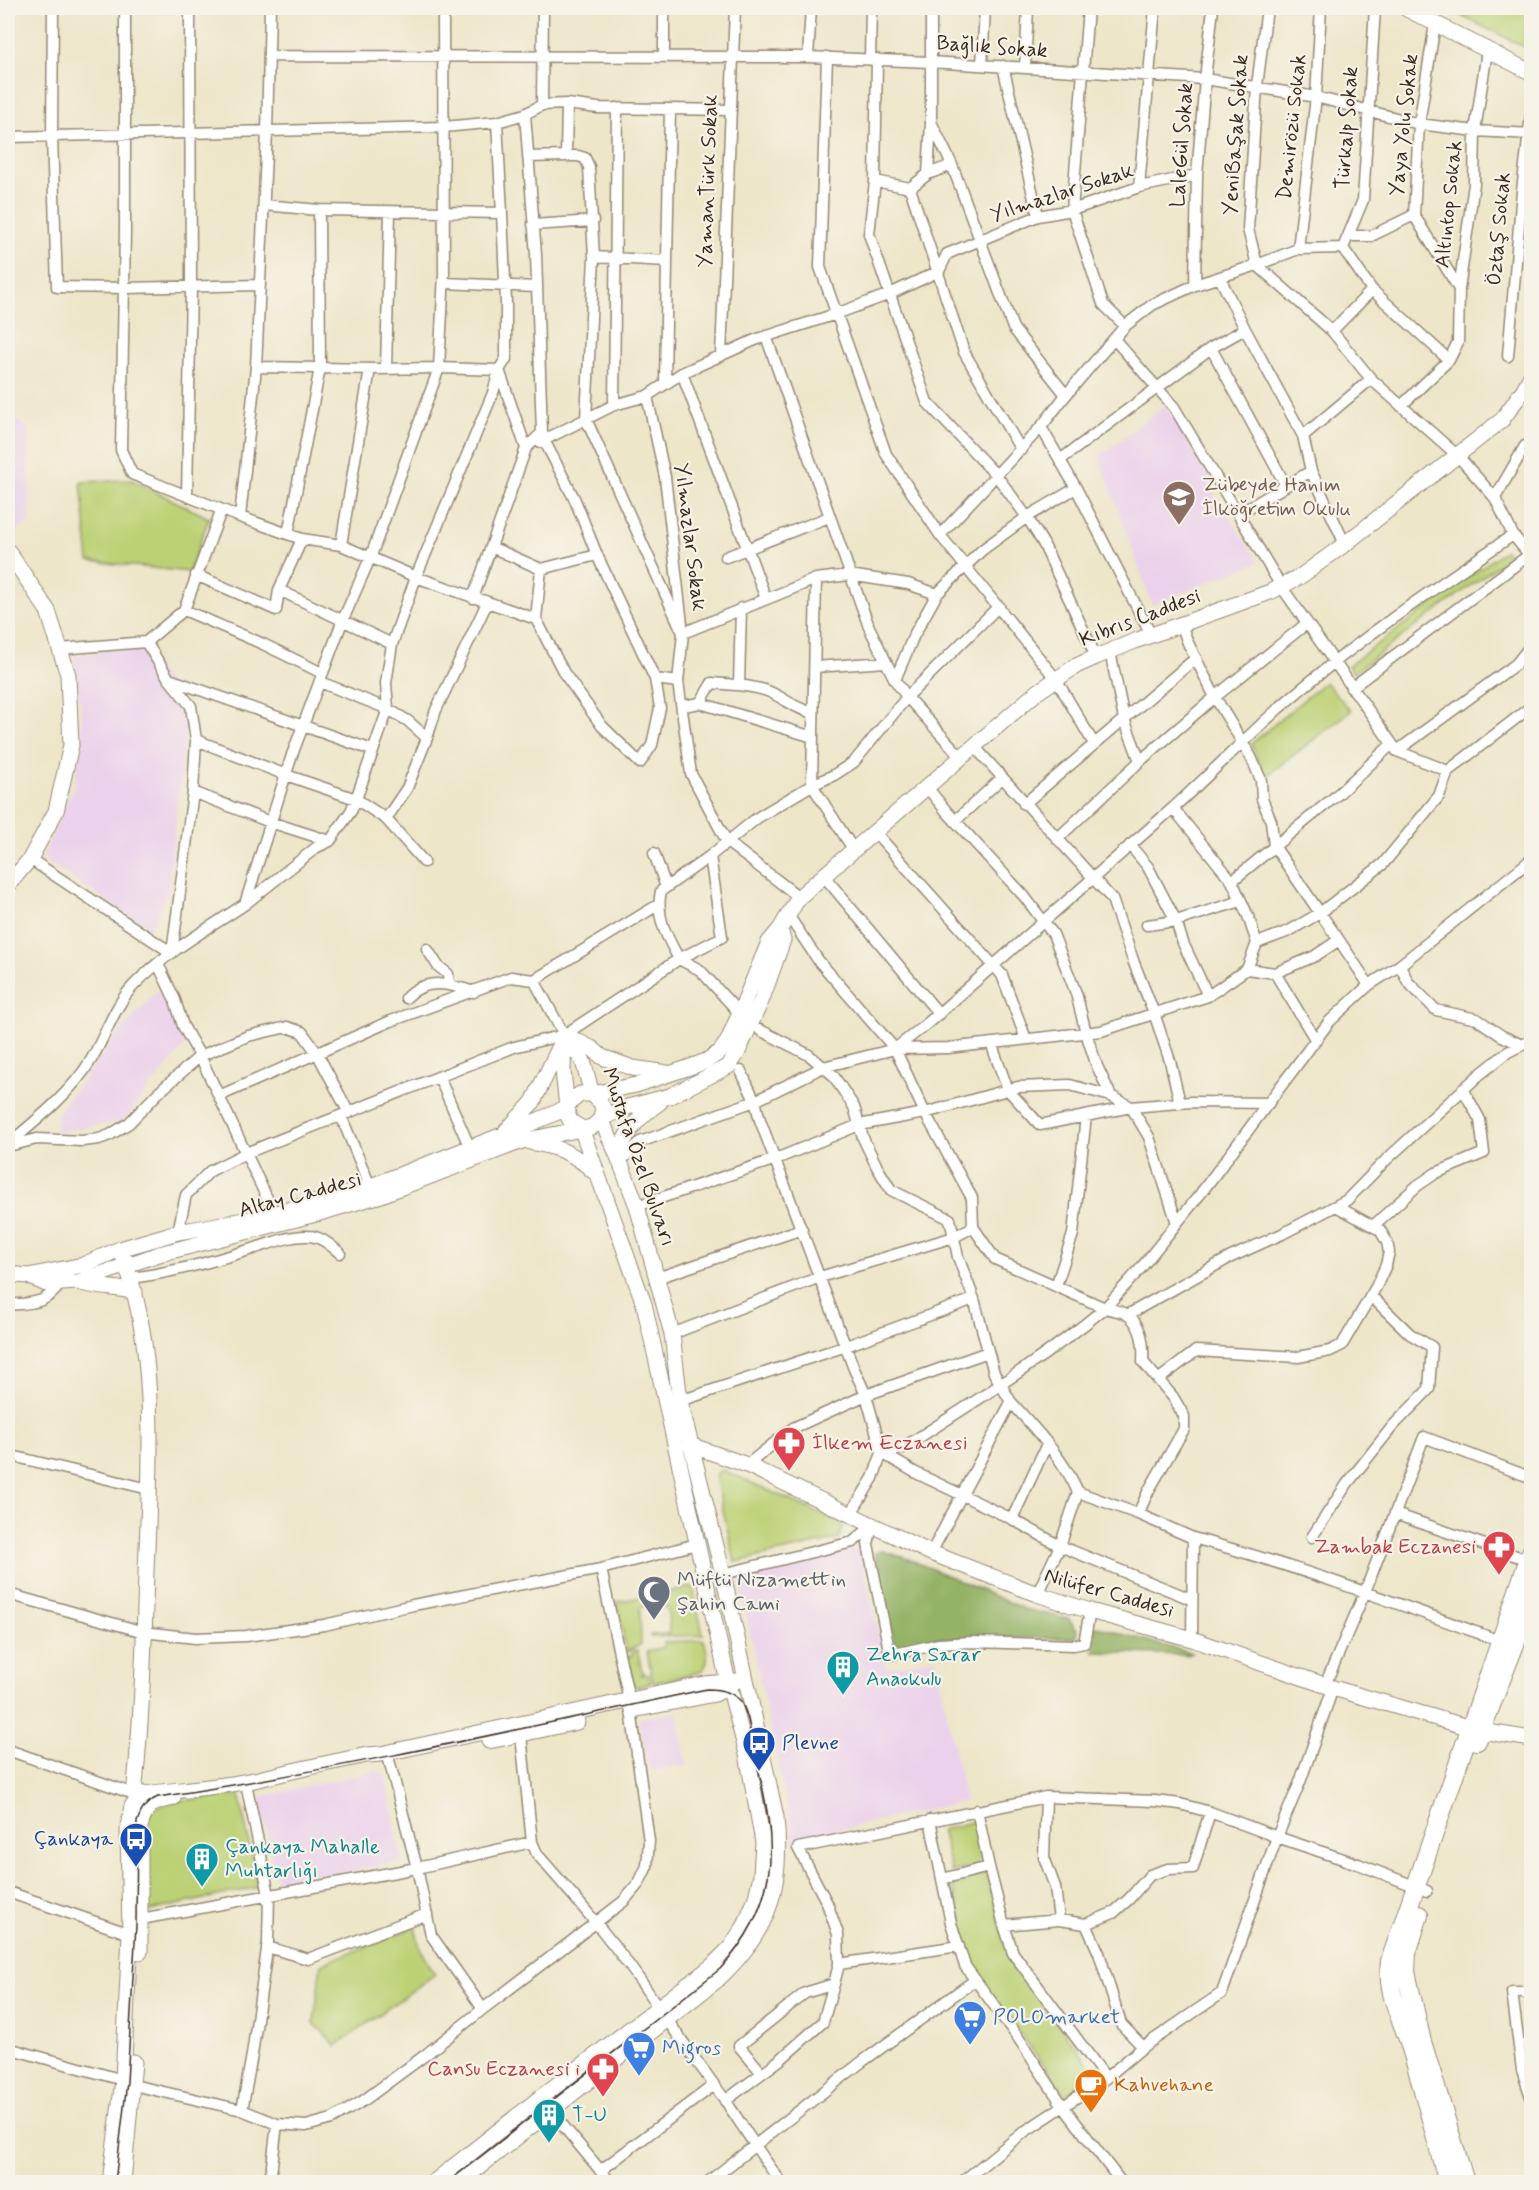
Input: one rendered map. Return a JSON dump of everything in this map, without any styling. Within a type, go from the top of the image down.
[{"type":"main road","points":[[1405,8],[1532,73]]},
{"type":"main road","name":"Kıbrıs Caddesi","points":[[592,1094],[636,1085],[706,1061],[720,1052],[731,1036],[769,942],[780,929],[799,897],[926,786],[1056,679],[1076,666],[1103,654],[1281,586],[1301,576],[1502,420],[1532,374]]},
{"type":"main road","points":[[8,551],[48,611],[68,675],[71,745],[56,811],[30,859],[8,885]]},
{"type":"main road","name":"Kıbrıs Caddesi","points":[[601,1119],[624,1108],[670,1096],[729,1066],[737,1054],[762,999],[783,940],[780,929]]},
{"type":"main road","points":[[501,1136],[533,1102],[564,1035],[593,1049],[602,1057],[633,1068],[670,1073]]},
{"type":"main road","name":"Mustafa Özel Bulvarı","points":[[434,2182],[545,2094],[662,2014],[717,1980],[737,1961],[754,1940],[767,1914],[776,1881],[780,1850],[776,1817],[723,1574],[680,1401],[672,1334],[637,1206],[601,1119],[603,1107],[597,1097],[592,1094],[583,1061],[564,1035]]},
{"type":"main road","name":"Mustafa Özel Bulvarı","points":[[460,2182],[550,2110],[662,2014],[730,1948],[744,1927],[756,1898],[761,1875],[763,1842],[747,1754],[728,1682],[644,1304],[580,1128],[571,1122],[567,1111],[563,1071],[564,1035]]},
{"type":"main road","points":[[568,1105],[575,1096],[592,1094]]},
{"type":"main road","points":[[619,1158],[628,1130],[649,1110],[670,1096]]},
{"type":"main road","name":"Altay Caddesi","points":[[8,1274],[28,1276],[83,1265],[120,1249],[178,1233],[274,1213],[370,1186],[501,1136],[568,1105]]},
{"type":"main road","points":[[580,1128],[592,1127],[601,1119]]},
{"type":"main road","name":"Altay Caddesi","points":[[28,1276],[46,1284],[131,1278],[159,1254],[381,1195],[522,1140],[580,1128]]},
{"type":"main road","points":[[522,1140],[549,1145],[567,1152],[582,1160],[598,1176]]},
{"type":"main road","points":[[120,1249],[131,1278],[148,1384],[149,1489],[140,1800],[144,1812],[140,1827],[141,1919],[123,2182]]},
{"type":"main road","points":[[78,1282],[92,1287],[112,1287],[131,1278]]},
{"type":"main road","name":"Nilüfer Caddesi","points":[[690,1445],[747,1465],[931,1553],[1037,1594],[1090,1611],[1192,1638],[1329,1687],[1475,1729],[1532,1739]]},
{"type":"main road","points":[[1465,2182],[1422,2042],[1406,1972],[1407,1953],[1422,1889],[1475,1729],[1500,1641],[1530,1555]]},
{"type":"main road","points":[[1475,1729],[1532,1601]]},
{"type":"main road","points":[[110,2182],[128,2083],[130,1934],[128,1827],[132,1806],[144,1794],[229,1784],[629,1705],[715,1694],[723,1690],[728,1682],[745,1679]]},
{"type":"main road","points":[[140,1800],[157,1801],[246,1788],[521,1735],[629,1705]]},
{"type":"main road","points":[[1422,1889],[1390,1961],[1388,1975],[1393,2000],[1409,2044],[1448,2182]]},
{"type":"street","points":[[53,8],[52,137],[57,287],[260,285]]},
{"type":"street","points":[[124,8],[124,288],[121,450],[132,474],[221,511],[302,539],[341,544],[416,577],[536,619]]},
{"type":"street","points":[[187,496],[191,287],[190,8]]},
{"type":"street","points":[[240,517],[256,367],[270,56],[270,8]]},
{"type":"street","points":[[245,904],[302,727],[342,622],[371,556],[439,368],[445,213],[443,8]]},
{"type":"street","points":[[542,105],[543,8]]},
{"type":"street","points":[[664,8],[664,56]]},
{"type":"street","name":"YamanTürk Sokak","points":[[721,356],[735,8]]},
{"type":"street","points":[[808,57],[811,8]]},
{"type":"street","points":[[871,8],[874,59],[875,181],[869,234],[927,402],[996,475],[1043,543],[1103,654],[1140,761]]},
{"type":"street","points":[[928,174],[931,123],[931,8]]},
{"type":"street","points":[[982,65],[984,8]]},
{"type":"street","points":[[1025,68],[1028,8]]},
{"type":"street","points":[[1088,8],[1072,210],[1103,304],[1125,326]]},
{"type":"street","points":[[1139,187],[1155,8]]},
{"type":"street","name":"LaleGül Sokak","points":[[1195,285],[1197,175],[1214,8]]},
{"type":"street","name":"YeniBaşak Sokak","points":[[1257,265],[1248,229],[1257,86],[1267,8]]},
{"type":"street","name":"Demirözü Sokak","points":[[1298,249],[1316,97],[1321,8]]},
{"type":"street","name":"Türkalp Sokak","points":[[1343,248],[1363,200],[1375,8]]},
{"type":"street","name":"Yaya Yolu Sokak","points":[[1435,24],[1419,124],[1414,215],[1459,289]]},
{"type":"street","name":"Altıntop Sokak","points":[[1449,360],[1458,342],[1459,289],[1474,184],[1476,131],[1487,51]]},
{"type":"street","name":"Bağlık Sokak","points":[[270,56],[827,57],[1150,75],[1257,86],[1316,97],[1419,124],[1476,131],[1529,134]]},
{"type":"street","points":[[827,57],[820,267],[886,454],[940,535],[1056,679],[1094,744]]},
{"type":"street","points":[[1003,66],[1038,216]]},
{"type":"street","points":[[8,137],[444,127],[497,122],[525,114],[542,105],[567,104],[618,108],[731,110]]},
{"type":"street","points":[[566,156],[567,104]]},
{"type":"street","name":"Öztaş Sokak","points":[[1508,356],[1532,106]]},
{"type":"street","points":[[614,405],[618,108]]},
{"type":"street","points":[[665,384],[670,109]]},
{"type":"street","points":[[473,598],[526,448],[542,433],[537,287],[525,114]]},
{"type":"street","points":[[8,1145],[39,1118],[91,1061],[119,1004],[134,985],[172,953],[245,904],[317,847],[330,841],[351,810],[388,709],[386,683],[392,644],[416,577],[493,393],[499,370],[506,359],[506,286],[497,122]]},
{"type":"street","points":[[931,123],[952,165],[1013,328],[1066,395]]},
{"type":"street","points":[[528,157],[578,156],[585,158],[589,167],[594,256],[586,420],[683,633],[678,682],[691,774],[727,842],[799,897]]},
{"type":"street","points":[[875,181],[910,188],[928,174],[952,165]]},
{"type":"street","name":"Yılmazlar Sokak","points":[[937,594],[908,584],[849,575],[816,579],[683,633],[665,477],[647,396],[682,373],[766,336],[890,294],[939,271],[947,254],[1038,216],[1072,210],[1139,187],[1197,175]]},
{"type":"street","points":[[910,188],[964,352],[1021,450]]},
{"type":"street","points":[[264,205],[319,210],[502,213]]},
{"type":"street","points":[[288,534],[320,368],[319,210]]},
{"type":"street","points":[[386,369],[390,212]]},
{"type":"street","points":[[1348,236],[1371,236],[1414,215]]},
{"type":"street","points":[[533,225],[592,221]]},
{"type":"street","points":[[940,535],[1021,450],[1125,326],[1152,305],[1195,285],[1298,249],[1343,248],[1372,290],[1449,360],[1401,405]]},
{"type":"street","points":[[594,256],[667,261]]},
{"type":"street","points":[[1257,265],[1332,331],[1371,379],[1458,456],[1495,498],[1513,535],[1531,555],[1351,688]]},
{"type":"street","points":[[1220,278],[1303,436],[1311,471],[1345,544]]},
{"type":"street","points":[[444,283],[537,287]]},
{"type":"street","points":[[1332,331],[1372,290]]},
{"type":"street","points":[[1060,460],[1210,348],[1245,329]]},
{"type":"street","points":[[766,336],[869,627],[895,680],[907,697],[962,757]]},
{"type":"street","points":[[1113,339],[1174,407],[1281,586],[1394,748],[1448,771]]},
{"type":"street","points":[[1210,348],[1285,484]]},
{"type":"street","points":[[256,367],[499,370]]},
{"type":"street","points":[[341,544],[370,369]]},
{"type":"street","points":[[499,370],[526,448]]},
{"type":"street","points":[[682,373],[766,599]]},
{"type":"street","points":[[1303,436],[1371,379]]},
{"type":"street","points":[[526,448],[614,405],[647,396]]},
{"type":"street","points":[[1041,427],[1076,488],[1151,635]]},
{"type":"street","points":[[541,569],[536,619],[564,673],[602,726],[640,763],[652,745],[660,708],[655,680],[597,555],[575,500],[544,440]]},
{"type":"street","points":[[1495,498],[1525,446],[1532,448]]},
{"type":"street","points":[[1238,514],[1285,484],[1311,471]]},
{"type":"street","points":[[895,680],[914,635],[937,594],[982,550],[1027,517],[1076,488]]},
{"type":"street","points":[[60,650],[146,642],[184,610],[221,511]]},
{"type":"street","points":[[726,557],[829,517]]},
{"type":"street","points":[[895,1049],[939,1014],[1093,879],[1280,708],[1429,592],[1513,535]]},
{"type":"street","points":[[196,575],[276,610],[279,590],[302,539]]},
{"type":"street","points":[[491,547],[541,569],[597,555]]},
{"type":"street","points":[[816,579],[812,785],[854,849]]},
{"type":"street","points":[[279,590],[392,644]]},
{"type":"street","points":[[386,819],[407,788],[436,710],[487,603]]},
{"type":"street","points":[[740,1014],[700,970],[679,959],[666,935],[658,905],[661,891],[757,818],[854,762],[907,697],[999,606]]},
{"type":"street","points":[[739,686],[741,608]]},
{"type":"street","points":[[184,610],[262,644],[321,677],[388,709],[408,720],[427,738]]},
{"type":"street","points":[[1181,624],[1215,697],[1244,742],[1260,780],[1262,799],[1271,821],[1274,846],[1369,985]]},
{"type":"street","points":[[1057,840],[1140,761],[1306,624]]},
{"type":"street","points":[[146,642],[169,679],[191,706],[196,740],[193,792],[172,953]]},
{"type":"street","points":[[1232,881],[1394,748],[1516,664],[1532,644]]},
{"type":"street","points":[[1024,804],[1196,658]]},
{"type":"street","points":[[815,667],[886,662]]},
{"type":"street","points":[[169,679],[372,750]]},
{"type":"street","points":[[655,680],[678,682]]},
{"type":"street","points":[[700,703],[712,683],[772,693],[796,709],[813,713]]},
{"type":"street","points":[[683,706],[700,703],[813,736]]},
{"type":"street","points":[[1257,943],[1289,931],[1320,913],[1383,864],[1438,796],[1448,771],[1532,706]]},
{"type":"street","points":[[196,740],[356,799],[386,819],[424,862]]},
{"type":"street","points":[[974,746],[1112,899],[1154,1013],[1170,1061],[1180,1103]]},
{"type":"street","points":[[955,821],[1002,778]]},
{"type":"street","points":[[926,786],[1024,896],[1053,934],[1076,993],[1097,1066],[1111,1096]]},
{"type":"street","points":[[193,792],[270,822],[330,841]]},
{"type":"street","points":[[619,1158],[640,1142],[755,1101],[823,1067],[895,1049],[948,1048],[1086,1034],[1208,996],[1247,969],[1257,943],[1232,881],[1173,808]]},
{"type":"street","points":[[874,831],[1002,975],[1026,1039]]},
{"type":"street","points":[[1130,845],[1148,867],[1176,921],[1208,996]]},
{"type":"street","points":[[654,853],[666,886]]},
{"type":"street","points":[[178,1233],[186,1195],[210,1171],[246,1153],[514,1047],[564,1035],[679,959],[722,937],[710,856]]},
{"type":"street","points":[[30,859],[172,953]]},
{"type":"street","points":[[882,1453],[900,1449],[1001,1385],[1064,1342],[1106,1308],[1177,1223],[1329,1022],[1369,985],[1400,965],[1532,859]]},
{"type":"street","points":[[824,876],[939,1014]]},
{"type":"street","points":[[1147,925],[1176,921],[1240,900]]},
{"type":"street","points":[[219,1096],[391,1021],[511,977],[534,980],[658,905]]},
{"type":"street","points":[[788,915],[818,960],[895,1049],[925,1113],[972,1197],[973,1227],[995,1259],[1106,1308],[1129,1314],[1140,1330],[1144,1346],[1143,1362],[1173,1397],[1184,1416],[1184,1429],[1138,1514]]},
{"type":"street","points":[[1247,969],[1275,973],[1315,956],[1339,940]]},
{"type":"street","points":[[427,950],[438,966],[448,974],[449,983]]},
{"type":"street","points":[[158,964],[175,1000],[183,1026],[200,1056],[274,1213]]},
{"type":"street","points":[[1400,965],[1408,982],[1436,1010],[1477,1019],[1502,1036],[1527,1042]]},
{"type":"street","points":[[1275,973],[1315,1039]]},
{"type":"street","points":[[534,980],[564,1035]]},
{"type":"street","points":[[406,998],[413,990],[434,983],[449,983],[474,992]]},
{"type":"street","points":[[8,1145],[37,1139],[82,1141],[110,1136],[129,1123],[200,1056],[248,1036],[287,1027],[302,1032],[317,1053],[345,1114],[370,1186]]},
{"type":"street","points":[[760,1030],[809,1056],[833,1075],[855,1107],[863,1138],[891,1190],[950,1219],[964,1277],[974,1299],[994,1373],[1011,1402],[1071,1476],[1078,1492],[1060,1546],[1037,1594]]},
{"type":"street","points":[[1129,1314],[1228,1258],[1282,1234],[1347,1200],[1386,1160],[1463,1089],[1508,1052],[1527,1042]]},
{"type":"street","points":[[991,1043],[1008,1090],[1040,1125],[1131,1107],[1180,1103],[1269,1104]]},
{"type":"street","points":[[741,1071],[755,1101],[866,1395],[882,1453],[873,1478],[850,1515]]},
{"type":"street","points":[[439,1077],[470,1148]]},
{"type":"street","points":[[637,1206],[776,1160],[859,1125],[925,1113],[1018,1087],[1070,1085],[1111,1096],[1131,1107],[1149,1137],[1177,1223]]},
{"type":"street","points":[[1373,1226],[1417,1186],[1436,1173],[1484,1153],[1480,1120],[1463,1089]]},
{"type":"street","points":[[1056,1286],[1073,1233],[1086,1116]]},
{"type":"street","points":[[1158,1380],[1196,1351],[1298,1357],[1330,1351],[1342,1345],[1371,1296],[1386,1266],[1389,1252],[1387,1242],[1380,1230],[1336,1206]]},
{"type":"street","points":[[672,1334],[820,1277],[954,1237],[973,1227]]},
{"type":"street","points":[[657,1278],[802,1229]]},
{"type":"street","points":[[131,1278],[190,1266],[296,1236],[310,1235],[324,1240],[340,1253]]},
{"type":"street","points":[[8,1305],[47,1299],[60,1284]]},
{"type":"street","points":[[1312,1537],[1353,1476],[1392,1427],[1429,1389],[1432,1347],[1410,1334],[1371,1296]]},
{"type":"street","points":[[680,1401],[846,1346],[974,1299]]},
{"type":"street","points":[[747,1465],[793,1428],[866,1395],[988,1352]]},
{"type":"street","points":[[931,1553],[1011,1402]]},
{"type":"street","points":[[962,2182],[1024,2132],[1106,2078],[1143,2047],[1222,1992],[1277,1838],[1300,1782],[1329,1687],[1424,1437],[1532,1478]]},
{"type":"street","points":[[1012,1519],[1047,1444]]},
{"type":"street","points":[[882,1453],[916,1473],[1012,1519],[1060,1546],[1191,1599]]},
{"type":"street","points":[[8,1455],[149,1489]]},
{"type":"street","points":[[1078,1492],[1138,1514],[1193,1538],[1365,1592],[1500,1641]]},
{"type":"street","points":[[1395,1514],[1530,1555]]},
{"type":"street","points":[[723,1574],[853,1542],[872,1526]]},
{"type":"street","points":[[872,1526],[867,1544],[890,1655],[939,1644],[971,1642],[1074,1645],[1084,1643],[1090,1611]]},
{"type":"street","points":[[1192,1638],[1193,1538]]},
{"type":"street","points":[[8,1594],[144,1632],[195,1638],[282,1632],[601,1569],[697,1544]]},
{"type":"street","points":[[8,2048],[128,2083],[242,2110],[277,2124],[306,2126],[332,2120],[381,2088],[597,1923],[624,1901],[639,1883],[647,1866],[649,1841],[629,1705],[601,1569]]},
{"type":"street","points":[[521,1735],[532,1842],[537,1854],[597,1923],[781,2182]]},
{"type":"street","points":[[8,1750],[140,1800]]},
{"type":"street","points":[[389,1760],[417,1868],[431,1935],[483,2009]]},
{"type":"street","points":[[242,2110],[267,1947],[269,1895],[246,1788]]},
{"type":"street","points":[[780,1850],[1046,1797],[1155,1801],[1180,1804],[1210,1812],[1422,1889]]},
{"type":"street","points":[[1046,1797],[1044,1857],[1055,1887],[1059,1920]]},
{"type":"street","points":[[977,1810],[1004,1926],[1013,1953],[1106,2078]]},
{"type":"street","points":[[1004,1926],[1059,1920],[1086,1924],[1113,1913],[1129,1899],[1149,1875],[1168,1869],[1193,1868],[1210,1812]]},
{"type":"street","points":[[930,1820],[951,1923],[965,1966],[1018,2038],[1063,2106],[1121,2182]]},
{"type":"street","points":[[8,1893],[130,1934],[141,1919],[417,1868],[532,1842]]},
{"type":"street","points":[[725,2101],[781,2059],[823,2022],[834,1984],[839,1964],[838,1934],[827,1904],[798,1848]]},
{"type":"street","points":[[942,1879],[989,1866]]},
{"type":"street","points":[[267,1947],[308,1959],[427,1914]]},
{"type":"street","points":[[1086,1924],[1099,1953],[1121,2024],[1143,2047]]},
{"type":"street","points":[[839,1964],[959,1946]]},
{"type":"street","points":[[708,2182],[863,2061],[975,1980]]},
{"type":"street","points":[[762,2073],[739,2046],[805,1993],[834,1984]]},
{"type":"street","points":[[1532,1992],[1512,1992],[1522,2070],[1530,2088],[1532,2100]]},
{"type":"street","points":[[600,2172],[714,2085]]},
{"type":"street","points":[[550,2110],[609,2182]]},
{"type":"street","points":[[270,2182],[277,2124]]},
{"type":"shaded area","name":"Zübeyde Hanım İlköğretim Okulu","points":[[1166,405],[1215,487],[1211,490],[1259,562],[1152,605],[1099,456]]},
{"type":"shaded area","points":[[8,411],[28,430],[30,521],[9,537]]},
{"type":"shaded area","points":[[139,645],[169,683],[186,724],[168,891],[150,930],[42,858],[75,784],[82,719],[74,656]]},
{"type":"shaded area","points":[[159,989],[185,1045],[122,1122],[55,1132],[58,1112],[113,1040]]},
{"type":"shaded area","points":[[859,1548],[886,1668],[935,1658],[965,1801],[850,1827],[795,1844],[738,1577]]},
{"type":"shaded area","points":[[677,1712],[687,1765],[650,1771],[638,1719]]},
{"type":"shaded area","points":[[377,1771],[386,1777],[402,1861],[277,1885],[260,1797]]},
{"type":"shaded area","points":[[1521,2005],[1531,2006],[1531,2063],[1526,2063]]},
{"type":"green space","points":[[1445,8],[1531,8],[1531,50]]},
{"type":"green space","points":[[132,480],[209,518],[189,572],[89,561],[81,482]]},
{"type":"green space","points":[[1505,550],[1509,557],[1353,673],[1348,666]]},
{"type":"green space","points":[[1325,682],[1351,711],[1265,777],[1251,744]]},
{"type":"green space","points":[[723,1470],[843,1524],[839,1539],[735,1562],[716,1480],[717,1473]]},
{"type":"green space","points":[[879,1550],[909,1559],[1024,1609],[1069,1619],[1077,1630],[1077,1636],[1071,1638],[937,1638],[895,1645],[875,1554]]},
{"type":"green space","points":[[693,1587],[703,1635],[651,1637],[650,1635],[669,1634],[668,1607],[640,1607],[641,1644],[627,1652],[616,1602]]},
{"type":"green space","points":[[1095,1626],[1191,1653],[1186,1655],[1094,1652]]},
{"type":"green space","points":[[704,1640],[707,1661],[700,1672],[653,1683],[647,1651],[664,1647],[664,1642]]},
{"type":"green space","points":[[637,1650],[644,1673],[640,1675],[649,1675],[650,1684],[638,1687],[633,1685],[627,1657],[632,1656],[632,1652]]},
{"type":"green space","points":[[239,1794],[258,1887],[145,1912],[144,1827],[151,1809],[170,1802]]},
{"type":"green space","points":[[976,1821],[986,1864],[951,1872],[941,1830]]},
{"type":"green space","points":[[987,1872],[1009,1959],[1097,2075],[1066,2095],[980,1980],[970,1962],[952,1881]]},
{"type":"green space","points":[[415,1927],[420,1948],[435,1974],[336,2046],[314,2023],[321,1964]]},
{"type":"tram line","points":[[115,2182],[127,2082],[136,1925],[137,1822],[142,1810],[150,1801],[158,1797],[296,1774],[433,1747],[707,1689],[721,1690],[733,1695],[740,1701],[747,1717],[764,1794],[770,1844],[765,1890],[757,1915],[745,1938],[720,1969],[448,2182]]},
{"type":"place","name":"Zübeyde Hanım İlköğretim Okulu","points":[[1179,526]]},
{"type":"place","name":"İlkem Eczanesi","points":[[789,1472]]},
{"type":"place","name":"Zambak Eczanesi","points":[[1499,1576]]},
{"type":"place","name":"Müftü Nizamettin Şahin Cami","points":[[654,1621]]},
{"type":"place","name":"Zehra Sarar Anaokulu","points":[[843,1696]]},
{"type":"place","name":"Plevne","points":[[759,1772]]},
{"type":"place","name":"Çankaya","points":[[136,1868]]},
{"type":"place","name":"Çankaya Mahalle Muhtarlığı","points":[[202,1888]]},
{"type":"place","name":"POLOmarket","points":[[970,2046]]},
{"type":"place","name":"Migros","points":[[639,2077]]},
{"type":"place","name":"Cansu Eczanesi i","points":[[603,2098]]},
{"type":"place","name":"Kahvehane","points":[[1091,2114]]},
{"type":"place","name":"T-U","points":[[549,2144]]}]
